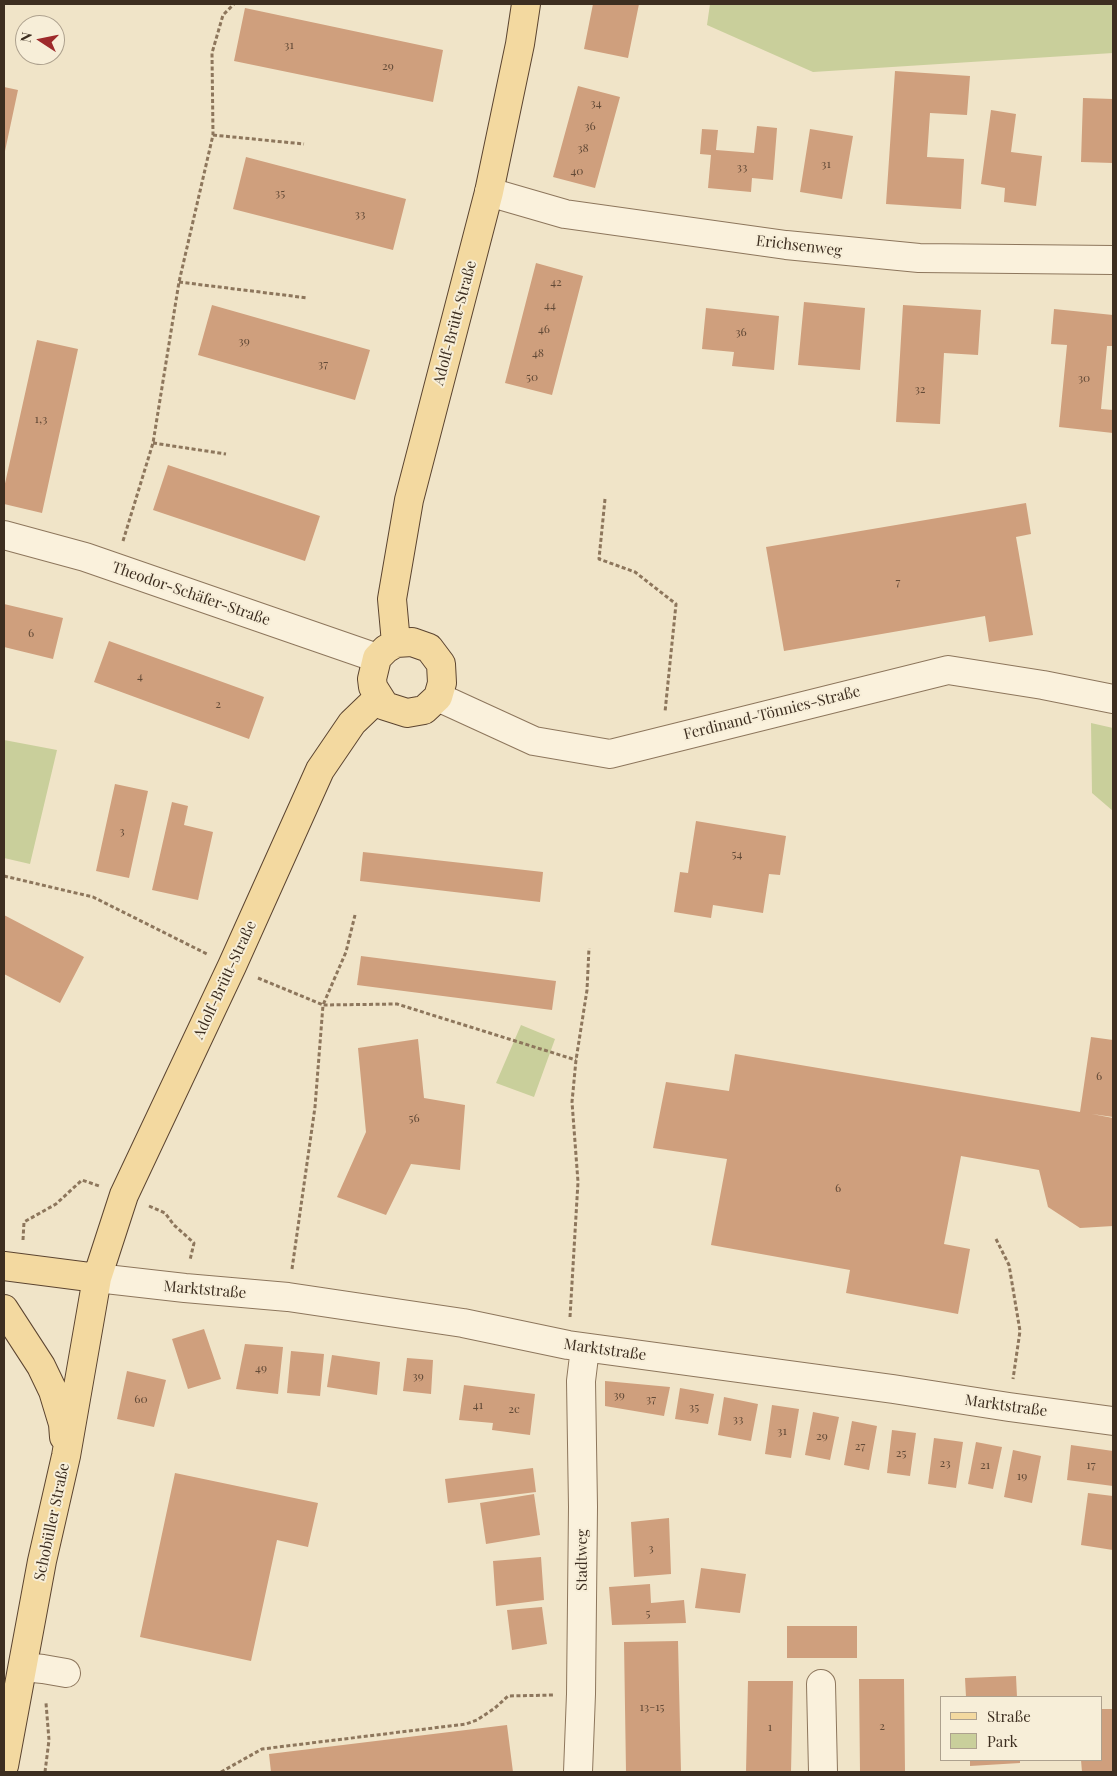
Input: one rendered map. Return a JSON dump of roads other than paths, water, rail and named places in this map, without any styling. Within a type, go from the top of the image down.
[{"type":"main road","name":"Adolf-Brütt-Straße","points":[[97,1278],[124,1196],[232,966],[320,770],[352,723],[378,698],[372,679],[386,651],[392,599],[409,500],[489,192],[520,44],[526,4]]},
{"type":"main road","points":[[378,698],[385,706],[407,713],[424,710],[438,697],[442,683],[441,664],[429,648],[412,642],[386,651]]},
{"type":"main road","points":[[4,1266],[97,1278]]},
{"type":"main road","name":"Schobüller Straße","points":[[4,1766],[44,1670],[42,1561],[66,1456],[97,1278]]},
{"type":"main road","points":[[4,1309],[41,1366],[53,1391],[63,1424],[66,1456]]},
{"type":"street","name":"Erichsenweg","points":[[489,192],[565,214],[786,245],[919,258],[1113,260]]},
{"type":"street","name":"Theodor-Schäfer-Straße","points":[[4,535],[85,556],[115,568],[386,651]]},
{"type":"street","name":"Ferdinand-Tönnies-Straße","points":[[438,697],[534,741],[610,754],[948,670],[1043,685],[1113,700]]},
{"type":"street","name":"Marktstraße","points":[[97,1278],[288,1297],[463,1323],[577,1346],[1113,1421]]},
{"type":"street","name":"Stadtweg","points":[[577,1346],[581,1381],[583,1506],[581,1694],[578,1772]]},
{"type":"street","points":[[821,1684],[823,1772]]}]
